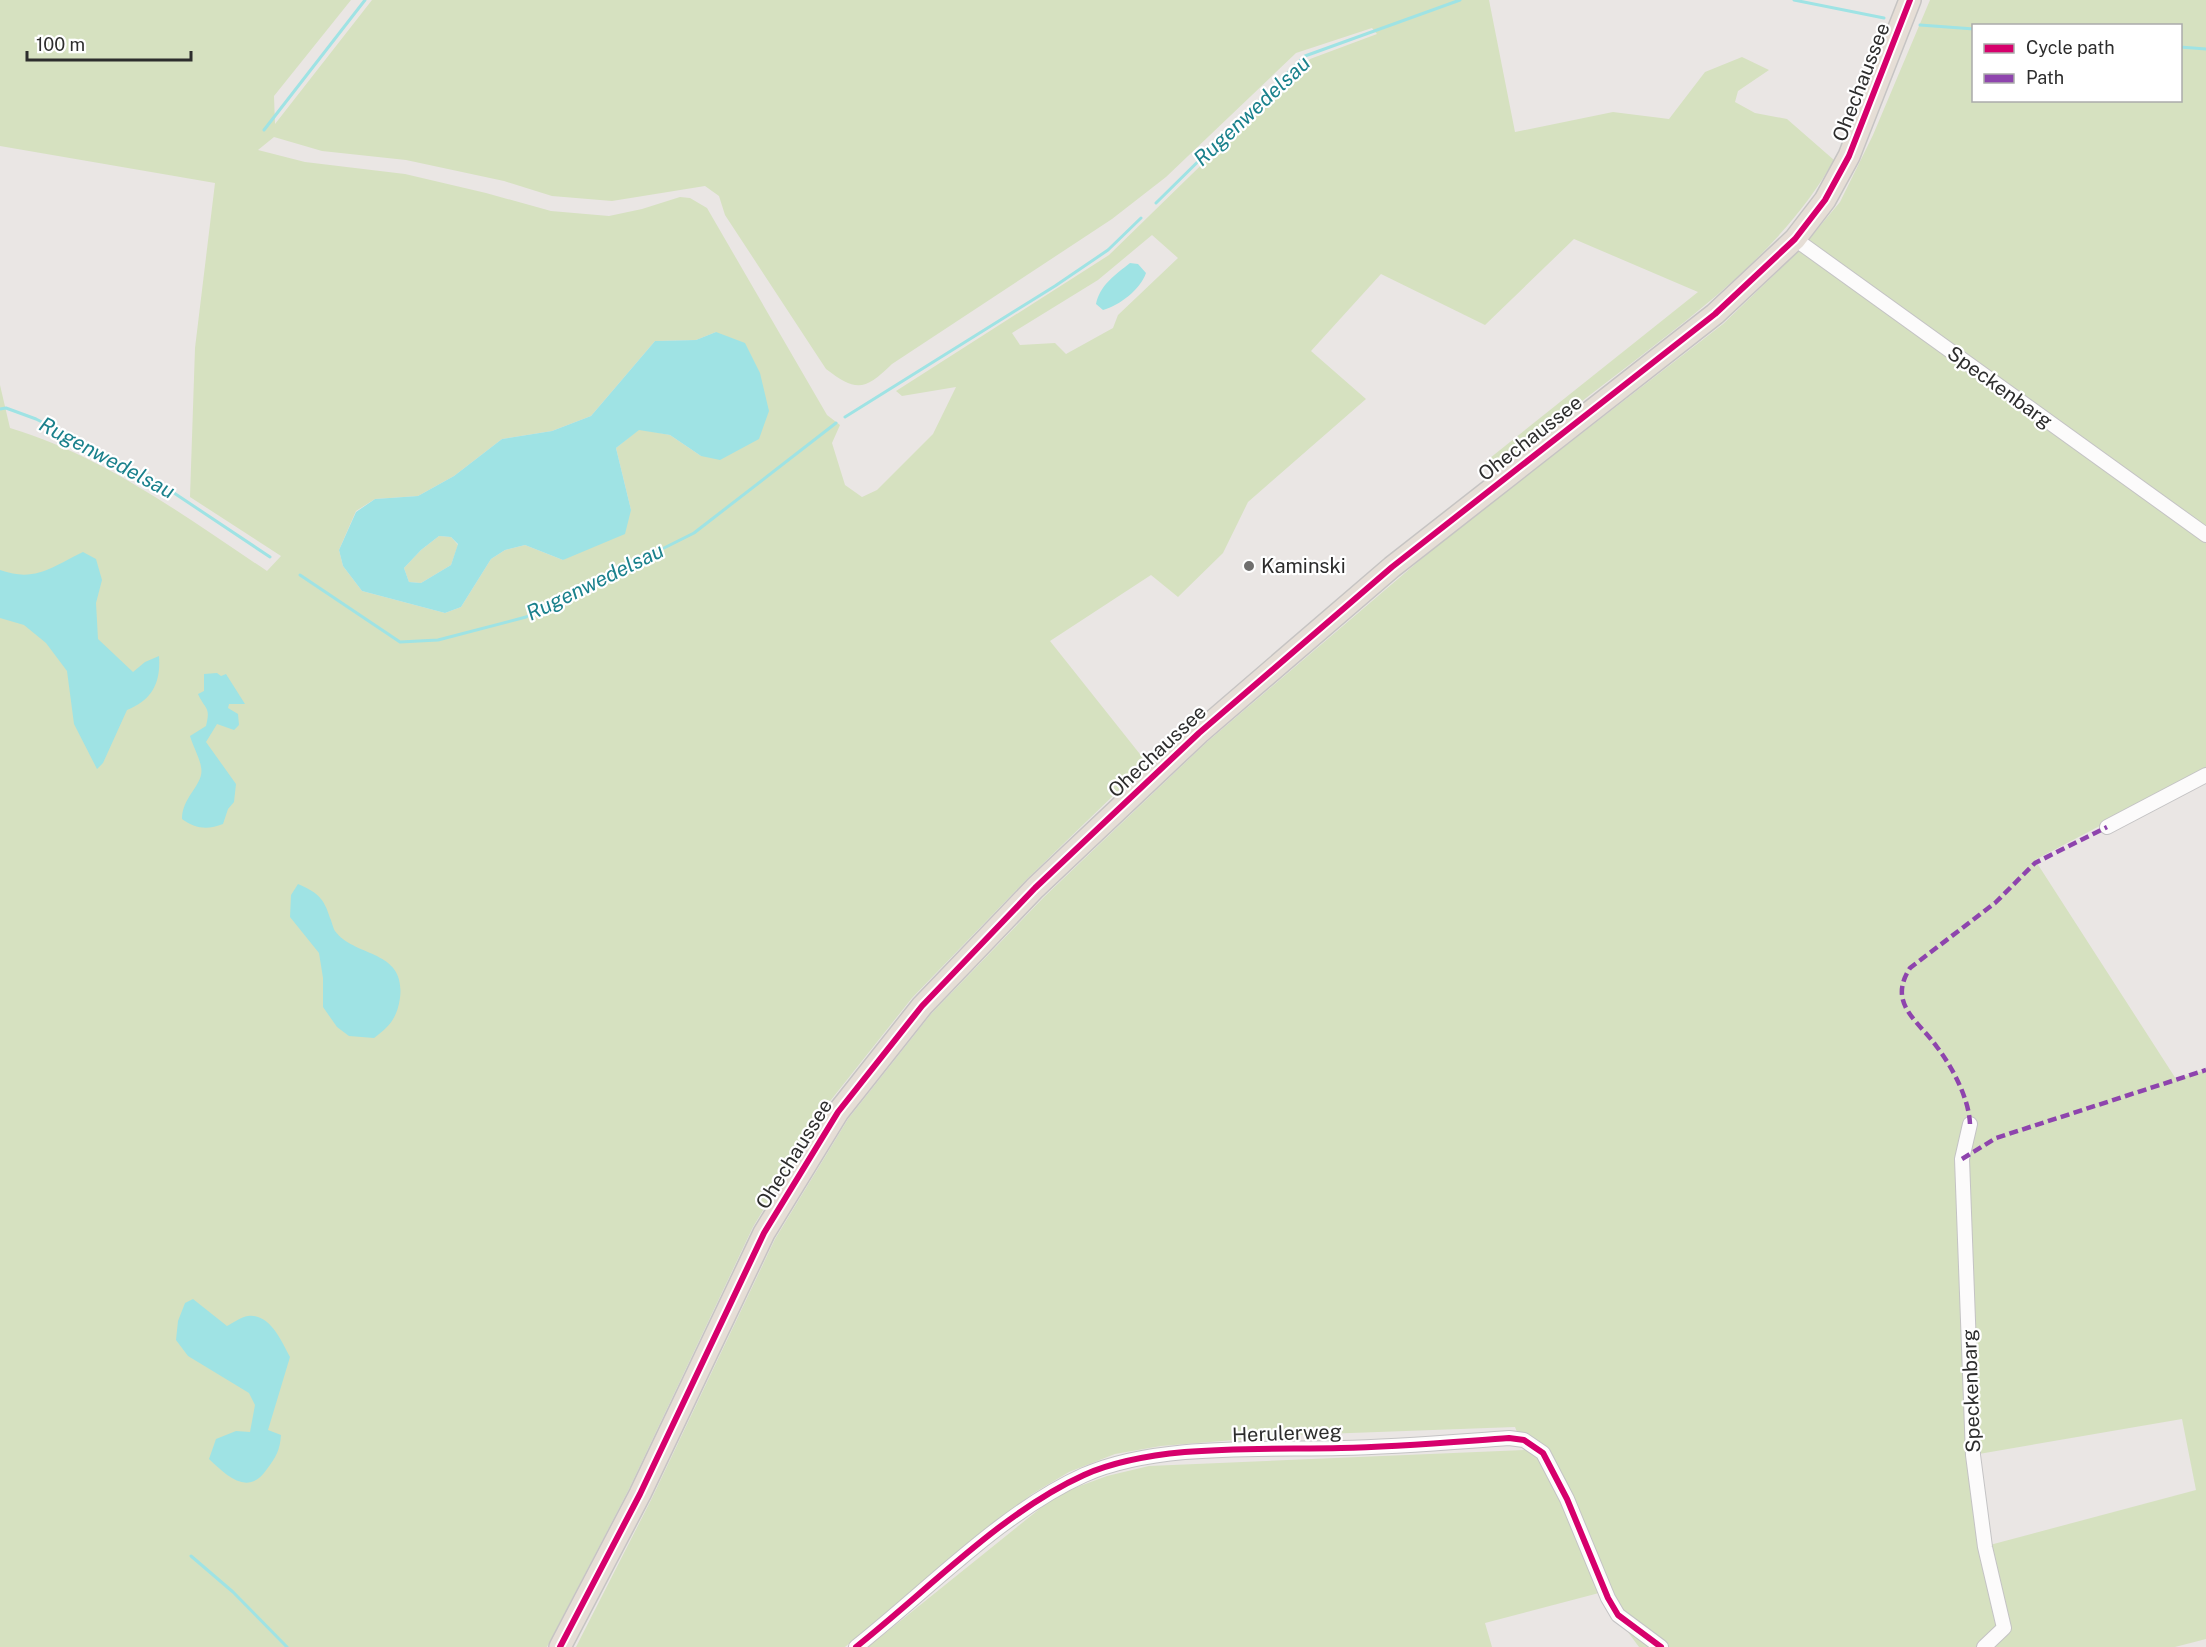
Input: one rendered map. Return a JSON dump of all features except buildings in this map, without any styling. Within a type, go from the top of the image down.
[{"type":"main road","name":"Ohechaussee","points":[[561,1647],[642,1490],[764,1233],[838,1112],[922,1006],[1035,888],[1199,733],[1392,567],[1715,314],[1795,239],[1825,200],[1849,156],[1910,0]]},
{"type":"street","name":"Speckenbarg","points":[[1795,239],[2206,535]]},
{"type":"street","points":[[2107,827],[2206,775]]},
{"type":"street","name":"Speckenbarg","points":[[1970,1124],[1962,1159],[1973,1455],[1985,1546],[2004,1628],[1984,1647]]},
{"type":"street","name":"Herulerweg","points":[[856,1647],[1025,1508],[1083,1475],[1108,1465],[1150,1457],[1203,1452],[1379,1448],[1509,1438],[1524,1440],[1543,1453],[1567,1499],[1608,1598],[1618,1615],[1661,1647]]},
{"type":"green space","points":[[0,0],[351,0],[274,96],[275,124],[372,0],[1489,0],[1515,132],[1613,112],[1669,119],[1705,72],[1742,57],[1769,70],[1738,91],[1735,102],[1755,113],[1787,119],[1834,160],[1794,218],[1746,269],[1692,316],[1492,471],[1485,462],[1698,292],[1574,239],[1485,325],[1381,274],[1311,351],[1366,399],[1248,502],[1223,553],[1178,597],[1151,575],[1050,641],[1147,763],[1027,879],[912,998],[827,1105],[753,1227],[629,1489],[547,1647],[0,1647],[0,385],[10,428],[45,440],[111,471],[175,509],[267,571],[281,556],[190,497],[195,348],[215,183],[0,146]],"holes":[[[1372,28],[1377,34],[1310,59],[1109,255],[896,391],[902,396],[956,387],[933,434],[877,490],[862,497],[845,485],[832,443],[840,425],[827,415],[707,208],[690,198],[680,197],[609,216],[551,211],[405,174],[305,162],[258,150],[274,137],[322,151],[406,160],[504,181],[552,196],[612,201],[705,186],[719,196],[725,215],[826,369],[846,382],[860,385],[875,379],[892,364],[1112,219],[1166,177],[1296,53]],[[1152,235],[1178,258],[1118,315],[1113,328],[1066,354],[1055,343],[1020,345],[1012,333],[1098,280]],[[716,332],[701,456],[670,435],[639,429],[616,448],[631,510],[563,560],[525,545],[505,550],[491,559],[461,607],[445,613],[362,591],[343,566],[339,550],[356,511],[375,499],[418,496],[454,476],[502,439],[552,431],[591,416],[655,341],[696,340]]]},
{"type":"green space","points":[[1930,0],[2206,0],[2206,770],[2035,860],[2176,1079],[2206,1070],[2206,1639],[2175,1647],[1639,1647],[1599,1593],[1485,1623],[1492,1647],[868,1647],[1058,1494],[1107,1476],[1149,1466],[1524,1450],[1515,1427],[1296,1435],[1161,1446],[1115,1454],[1069,1472],[1032,1494],[845,1647],[576,1647],[651,1500],[775,1239],[848,1119],[931,1014],[1044,897],[1207,742],[1440,543],[1723,324],[1799,251],[1840,202],[1873,135]],"holes":[[[2182,1419],[2196,1490],[1986,1546],[1973,1455]]]},
{"type":"green space","points":[[439,536],[451,537],[458,545],[451,565],[421,583],[409,582],[404,568],[421,550]]},
{"type":"water","points":[[1130,263],[1138,264],[1146,273],[1143,279],[1129,296],[1103,310],[1096,304],[1101,291]]},
{"type":"water","points":[[716,332],[745,343],[760,373],[769,411],[759,439],[720,460],[701,456],[670,435],[639,430],[616,448],[631,510],[625,534],[563,560],[525,545],[505,550],[491,559],[461,607],[445,613],[362,591],[343,566],[339,550],[356,512],[375,499],[418,496],[454,476],[502,439],[552,431],[591,416],[655,341],[696,340]],"holes":[[[439,536],[451,537],[458,544],[451,565],[421,583],[409,582],[404,568],[421,550]]]},
{"type":"water","points":[[83,552],[96,559],[102,580],[96,603],[98,639],[133,672],[145,662],[159,656],[158,674],[153,689],[143,701],[127,710],[103,763],[97,769],[74,724],[67,671],[46,643],[24,625],[0,618],[0,570],[13,574],[34,574]]},
{"type":"water","points":[[217,673],[221,676],[226,674],[245,704],[229,704],[228,708],[238,714],[239,725],[234,730],[217,724],[206,742],[236,784],[234,802],[228,809],[223,824],[202,828],[182,819],[183,811],[201,773],[190,736],[206,726],[208,711],[198,694],[204,691],[204,674]]},
{"type":"water","points":[[298,884],[315,893],[322,901],[334,930],[344,940],[387,962],[395,971],[400,982],[397,1011],[388,1025],[374,1038],[349,1036],[337,1027],[323,1007],[323,978],[319,953],[290,917],[291,895]]},
{"type":"water","points":[[193,1299],[227,1326],[248,1316],[263,1319],[279,1337],[290,1357],[268,1430],[281,1435],[279,1449],[267,1469],[252,1482],[245,1483],[230,1477],[209,1459],[216,1439],[236,1431],[250,1432],[255,1405],[249,1393],[188,1356],[176,1340],[178,1321],[185,1303]]},
{"type":"waterway","points":[[264,130],[365,0]]},
{"type":"waterway","name":"Rugenwedelsau","points":[[1156,203],[1305,56],[1460,0]]},
{"type":"waterway","name":"Rugenwedelsau","points":[[1794,0],[1884,18]]},
{"type":"waterway","name":"Rugenwedelsau","points":[[1920,25],[1972,29]]},
{"type":"waterway","name":"Rugenwedelsau","points":[[2182,47],[2206,49]]},
{"type":"waterway","name":"Rugenwedelsau","points":[[845,417],[1055,286],[1108,250],[1141,218]]},
{"type":"waterway","name":"Rugenwedelsau","points":[[0,409],[6,408],[36,419],[150,477],[270,557]]},
{"type":"waterway","name":"Rugenwedelsau","points":[[300,575],[400,642],[438,640],[526,617],[694,533],[836,423]]},
{"type":"waterway","points":[[191,1556],[233,1592],[287,1647]]},
{"type":"marked path","points":[[1970,1124],[1967,1104],[1949,1064],[1914,1020],[1903,1002],[1904,981],[1910,968],[1995,903],[2035,863],[2107,827]]},
{"type":"marked path","points":[[1962,1159],[1996,1138],[2206,1070]]},
{"type":"cycle path","points":[[560,1647],[640,1494],[764,1233],[838,1112],[922,1006],[1035,888],[1199,733],[1392,567],[1715,314],[1795,239],[1825,200],[1849,156],[1910,0]]},
{"type":"cycle path","points":[[856,1647],[966,1554],[1024,1510],[1084,1475],[1113,1465],[1176,1453],[1210,1450],[1362,1447],[1509,1438],[1524,1440],[1543,1453],[1567,1499],[1608,1598],[1618,1615],[1661,1647]]},
{"type":"place","name":"Kaminski","points":[[1249,566]]}]
